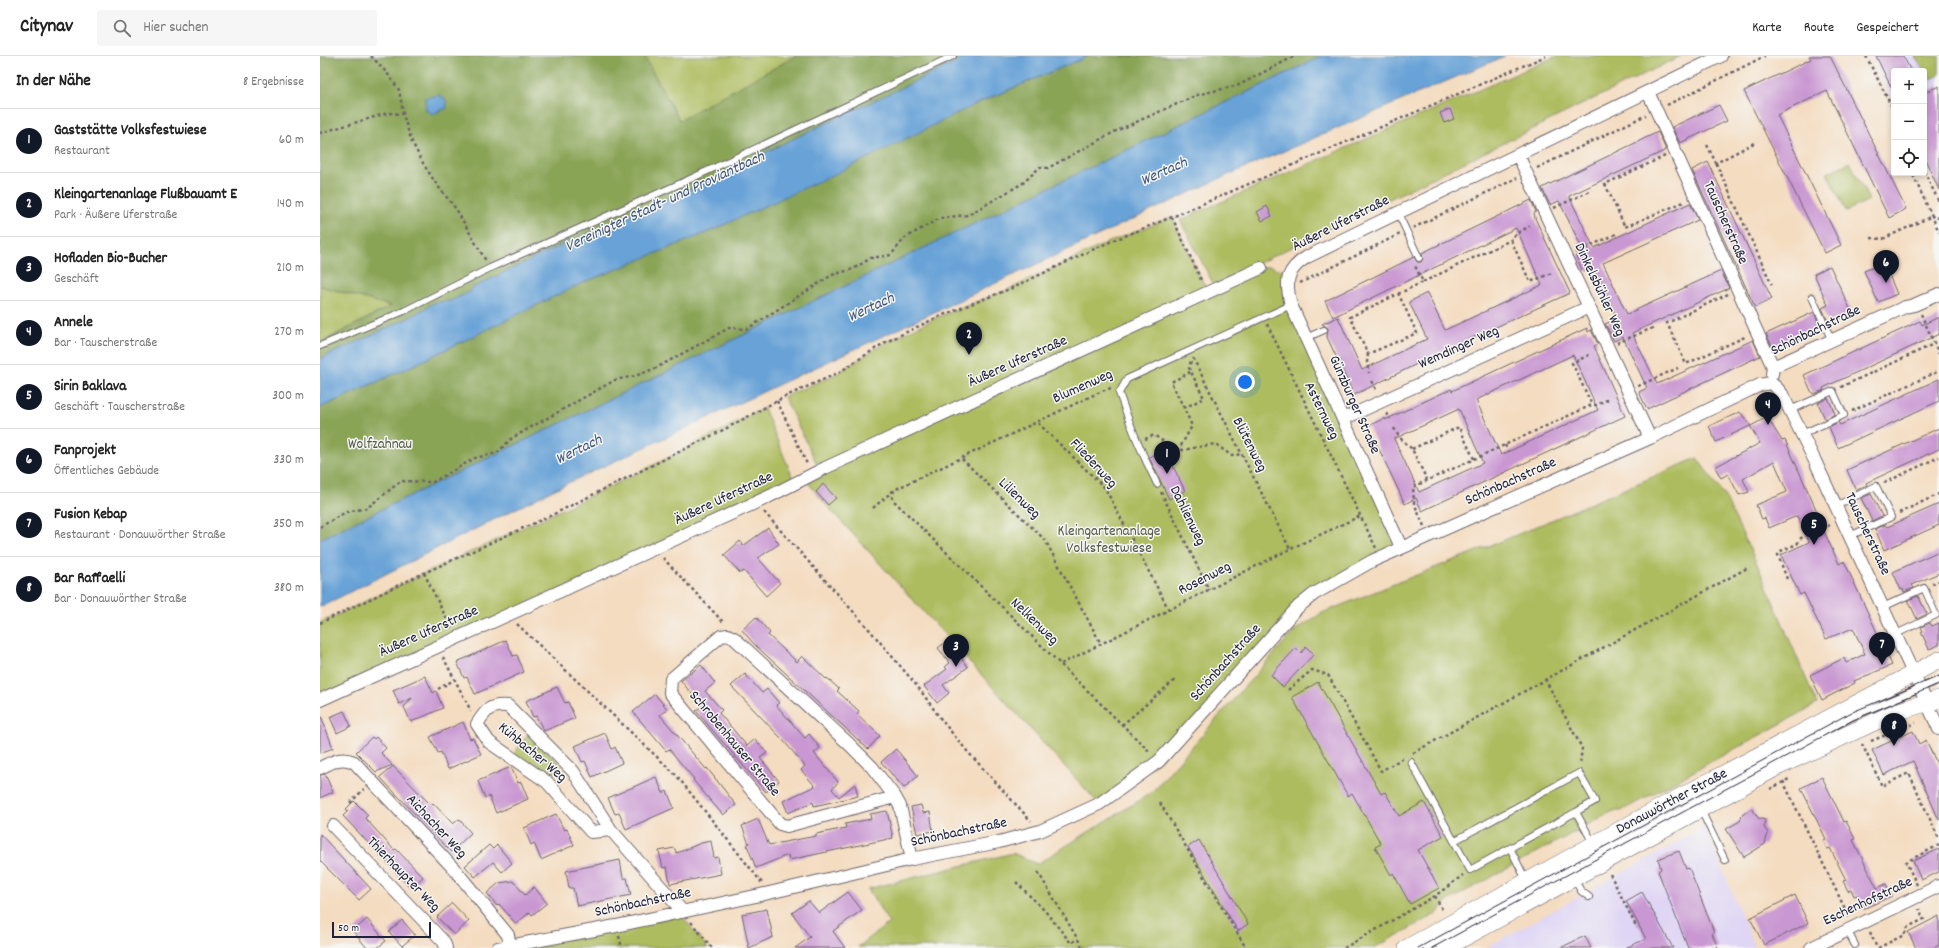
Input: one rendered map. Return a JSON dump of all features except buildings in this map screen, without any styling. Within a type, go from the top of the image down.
[{"type":"main road","name":"Donauwörther Straße","points":[[1406,948],[1594,844],[1939,660]]},
{"type":"main road","name":"Donauwörther Straße","points":[[1444,948],[1777,767],[1896,712],[1933,702]]},
{"type":"street","name":"Äußere Uferstraße","points":[[1290,274],[1296,264],[1307,257],[1721,56]]},
{"type":"street","name":"Tauscherstraße","points":[[1648,92],[1773,368]]},
{"type":"street","name":"Dinkelsbühler Weg","points":[[1518,155],[1650,438]]},
{"type":"street","name":"Äußere Uferstraße","points":[[320,700],[756,502],[812,474],[1261,268]]},
{"type":"street","name":"Günzburger Straße","points":[[1290,274],[1287,280],[1291,305],[1399,543]]},
{"type":"street","name":"Schönbachstraße","points":[[498,948],[683,912],[912,860],[999,842],[1040,831],[1098,804],[1159,761],[1298,607],[1314,594],[1372,561],[1399,543],[1428,536],[1650,438],[1760,384],[1771,383],[1773,368],[1905,307],[1939,294]]},
{"type":"street","name":"Wemdinger Weg","points":[[1343,419],[1589,307]]},
{"type":"street","name":"Tauscherstraße","points":[[1771,383],[1777,388],[1790,410],[1921,688],[1933,702],[1939,729]]},
{"type":"street","name":"Schrobenhauser Straße","points":[[728,635],[721,636],[671,679],[670,693],[780,824],[787,826],[895,797]]},
{"type":"street","points":[[728,635],[734,638],[872,767],[900,806],[912,860]]},
{"type":"street","name":"Kühbacher Weg","points":[[611,830],[591,832],[547,782],[489,742],[477,724],[484,712],[496,705],[508,706],[573,772],[611,830],[683,912]]},
{"type":"street","name":"Aichacher Weg","points":[[320,768],[335,761],[346,759],[354,762],[456,871],[508,935],[510,946]]},
{"type":"street","name":"Thierhaupter Weg","points":[[333,826],[444,942],[446,948]]},
{"type":"street","name":"Eschenhofstraße","points":[[1811,948],[1939,887]]},
{"type":"lane","points":[[320,346],[404,311],[490,268],[688,180],[953,56]]},
{"type":"lane","points":[[1394,215],[1420,258]]},
{"type":"lane","points":[[1812,297],[1832,341]]},
{"type":"lane","name":"Blumenweg","points":[[1122,386],[1127,379],[1263,316],[1291,305]]},
{"type":"lane","points":[[1306,338],[1324,330]]},
{"type":"lane","name":"Dahlienweg","points":[[1122,386],[1119,393],[1137,442],[1157,484]]},
{"type":"lane","points":[[1790,410],[1833,390],[1844,415],[1802,434]]},
{"type":"lane","points":[[1836,506],[1876,486],[1891,517],[1850,536]]},
{"type":"lane","points":[[1883,607],[1924,588],[1936,615],[1896,634]]},
{"type":"lane","points":[[1426,948],[1852,717],[1939,680]]},
{"type":"lane","points":[[1411,762],[1454,841],[1470,870],[1595,801],[1579,773],[1454,841]]},
{"type":"lane","points":[[1700,809],[1725,860]]},
{"type":"lane","points":[[1576,812],[1594,844]]},
{"type":"lane","points":[[1510,848],[1527,881]]},
{"type":"lane","points":[[1573,877],[1581,891],[1589,896]]},
{"type":"lane","points":[[1854,945],[1855,926]]},
{"type":"path","points":[[371,56],[387,73],[399,90],[403,114],[412,142],[437,185],[456,209],[490,268]]},
{"type":"path","points":[[320,527],[346,512],[366,508],[400,480],[433,482],[475,458],[497,453],[512,438],[615,380],[635,376],[656,368],[729,328],[747,329],[832,276],[852,269],[870,258],[890,255],[905,238],[940,218],[968,215],[1023,183],[1040,167],[1048,168],[1116,131],[1197,95],[1239,85],[1295,56]]},
{"type":"path","points":[[320,623],[424,573],[552,515],[725,429],[777,401],[838,373],[884,343],[938,317],[1012,288],[1107,243],[1172,217],[1546,56]]},
{"type":"path","points":[[1866,56],[1891,105]]},
{"type":"path","points":[[320,133],[388,113],[403,114]]},
{"type":"path","points":[[1716,163],[1756,142]]},
{"type":"path","points":[[1707,145],[1772,285]]},
{"type":"path","points":[[1675,151],[1605,184],[1625,228],[1696,197]]},
{"type":"path","points":[[1913,176],[1939,232]]},
{"type":"path","points":[[1926,176],[1939,202]]},
{"type":"path","points":[[1545,212],[1592,190]]},
{"type":"path","points":[[1394,215],[1402,240]]},
{"type":"path","points":[[1871,238],[1883,239],[1932,216],[1935,218],[1939,217]]},
{"type":"path","points":[[1172,217],[1208,293]]},
{"type":"path","points":[[1369,373],[1367,362],[1368,354],[1350,317],[1511,240],[1516,234],[1530,226]]},
{"type":"path","points":[[1566,258],[1616,234]]},
{"type":"path","points":[[1511,240],[1530,282],[1552,273]]},
{"type":"path","points":[[1414,264],[1423,282]]},
{"type":"path","points":[[1738,290],[1667,323],[1686,364],[1757,332]]},
{"type":"path","points":[[1368,354],[1417,333],[1398,293]]},
{"type":"path","points":[[1916,304],[1939,354]]},
{"type":"path","name":"Asternweg","points":[[1263,316],[1374,545]]},
{"type":"path","points":[[1608,347],[1655,327]]},
{"type":"path","points":[[1833,390],[1934,344]]},
{"type":"path","name":"Blütenweg","points":[[1189,350],[1290,549]]},
{"type":"path","points":[[1589,355],[1572,363],[1592,405]]},
{"type":"path","points":[[1177,452],[1192,426],[1171,382],[1189,372],[1190,362],[1193,358]]},
{"type":"path","points":[[1184,408],[1204,398],[1189,368]]},
{"type":"path","points":[[1628,391],[1678,368]]},
{"type":"path","points":[[1844,415],[1939,371]]},
{"type":"path","name":"Blumenweg","points":[[873,508],[894,490],[1038,423],[1102,391],[1122,386]]},
{"type":"path","points":[[1428,536],[1414,503],[1413,487],[1592,405],[1596,405],[1609,399]]},
{"type":"path","points":[[777,401],[812,474]]},
{"type":"path","name":"Fliederweg","points":[[1038,423],[1105,488],[1169,610]]},
{"type":"path","points":[[1412,449],[1459,427],[1474,459]]},
{"type":"path","points":[[1394,428],[1399,437],[1412,449],[1427,480]]},
{"type":"path","points":[[1137,442],[1154,434],[1177,452],[1215,444],[1232,456],[1241,454]]},
{"type":"path","points":[[1505,445],[1508,451]]},
{"type":"path","points":[[1876,486],[1939,457]]},
{"type":"path","name":"Lilienweg","points":[[962,458],[1045,540],[1101,644]]},
{"type":"path","name":"Dahlienweg","points":[[1157,484],[1209,590]]},
{"type":"path","name":"Nelkenweg","points":[[894,490],[892,499],[1159,761]]},
{"type":"path","points":[[1891,517],[1939,494]]},
{"type":"path","points":[[756,502],[868,628],[918,688],[967,751],[1032,822],[1026,824]]},
{"type":"path","name":"Rosenweg","points":[[1061,664],[1290,549],[1360,516]]},
{"type":"path","points":[[1787,579],[1778,555],[1781,551],[1797,544],[1801,538],[1842,520]]},
{"type":"path","points":[[1370,553],[1399,543]]},
{"type":"path","points":[[655,548],[724,623],[728,635]]},
{"type":"path","points":[[1288,690],[1312,670],[1328,675],[1381,771],[1747,568]]},
{"type":"path","points":[[424,573],[455,638]]},
{"type":"path","points":[[507,614],[677,776],[770,893]]},
{"type":"path","points":[[437,646],[477,724]]},
{"type":"path","points":[[1122,725],[1176,679]]},
{"type":"path","points":[[438,689],[454,680]]},
{"type":"path","points":[[1545,680],[1582,748],[1579,773]]},
{"type":"path","points":[[1856,730],[1882,786],[1909,773],[1939,839]]},
{"type":"path","points":[[1144,756],[1155,746]]},
{"type":"path","points":[[1777,767],[1855,926],[1877,948],[1904,935],[1908,927],[1924,919],[1918,896],[1906,862],[1939,845]]},
{"type":"path","points":[[350,803],[372,781]]},
{"type":"path","points":[[1160,803],[1246,948]]},
{"type":"path","points":[[1603,861],[1637,928]]},
{"type":"path","points":[[1344,948],[1435,896],[1470,870]]},
{"type":"path","points":[[1038,872],[1083,948]]},
{"type":"path","points":[[1016,882],[1046,911],[1071,943],[1078,939]]},
{"type":"path","points":[[1435,896],[1443,911]]},
{"type":"path","points":[[683,912],[712,948]]},
{"type":"shaded area","points":[[1871,56],[1939,56],[1939,189],[1927,167],[1927,68],[1891,68],[1891,97]]},
{"type":"shaded area","points":[[1705,827],[1755,948],[1485,948]]},
{"type":"green space","points":[[320,56],[644,56],[679,120],[796,56],[969,56],[691,189],[562,245],[472,288],[470,292],[450,301],[436,302],[406,319],[320,359],[320,343],[391,306],[320,286]]},
{"type":"green space","points":[[644,56],[796,56],[679,120]]},
{"type":"green space","name":"Wolfzahnau","points":[[1089,56],[1322,56],[320,539],[320,408],[418,363],[580,284],[706,233],[980,102]]},
{"type":"green space","points":[[1557,56],[1681,56],[1214,285],[1180,220]]},
{"type":"green space","points":[[1915,56],[1939,56],[1939,75],[1927,81],[1927,68],[1922,68]]},
{"type":"green space","points":[[1850,162],[1869,200],[1846,211],[1827,173]]},
{"type":"green space","name":"Kleingartenanlage Volksfestwiese","points":[[1172,217],[1208,293],[1261,268],[1269,266],[1290,273],[1287,289],[1401,547],[1314,594],[1159,761],[1099,804],[830,509],[804,478],[820,470],[784,397],[838,373],[884,343],[938,317],[1012,288],[1107,243]]},
{"type":"green space","points":[[320,286],[391,306],[320,343]]},
{"type":"green space","points":[[764,408],[795,483],[320,700],[320,623],[599,492]]},
{"type":"green space","points":[[1697,458],[1724,495],[1758,566],[1817,704],[1621,811],[1613,811],[1444,903],[1438,913],[1374,948],[858,947],[889,923],[868,889],[1013,853],[1037,864],[1151,793],[1294,631],[1322,613],[1514,536]]},
{"type":"green space","points":[[529,733],[561,765],[549,781],[514,754]]},
{"type":"green space","points":[[682,916],[708,948],[498,948]]},
{"type":"water","name":"Vereinigter Stadt- und Proviantbach","points":[[969,56],[1089,56],[980,102],[837,173],[706,233],[580,284],[418,363],[320,408],[320,359],[406,319],[436,302],[450,301],[470,292],[472,288],[562,245],[691,189],[803,134]]},
{"type":"water","name":"Wertach","points":[[1322,56],[1505,56],[1219,179],[551,491],[320,607],[320,539]]},
{"type":"water","points":[[439,95],[446,100],[447,108],[432,114],[426,110],[425,98]]},
{"type":"tram line","points":[[1418,948],[1850,713],[1939,676]]},
{"type":"tram line","points":[[1432,948],[1853,720],[1939,684]]},
{"type":"place","name":"Fanprojekt","points":[[1886,283]]},
{"type":"place","name":"Kleingartenanlage Flußbauamt E","points":[[969,355]]},
{"type":"place","name":"Annele","points":[[1768,425]]},
{"type":"place","name":"Gaststätte Volksfestwiese","points":[[1167,474]]},
{"type":"place","name":"Sirin Baklava","points":[[1814,545]]},
{"type":"place","name":"Fusion Kebap","points":[[1882,665]]},
{"type":"place","name":"Hofladen Bio-Bucher","points":[[956,667]]},
{"type":"place","name":"Bar Raffaelli","points":[[1894,746]]}]
